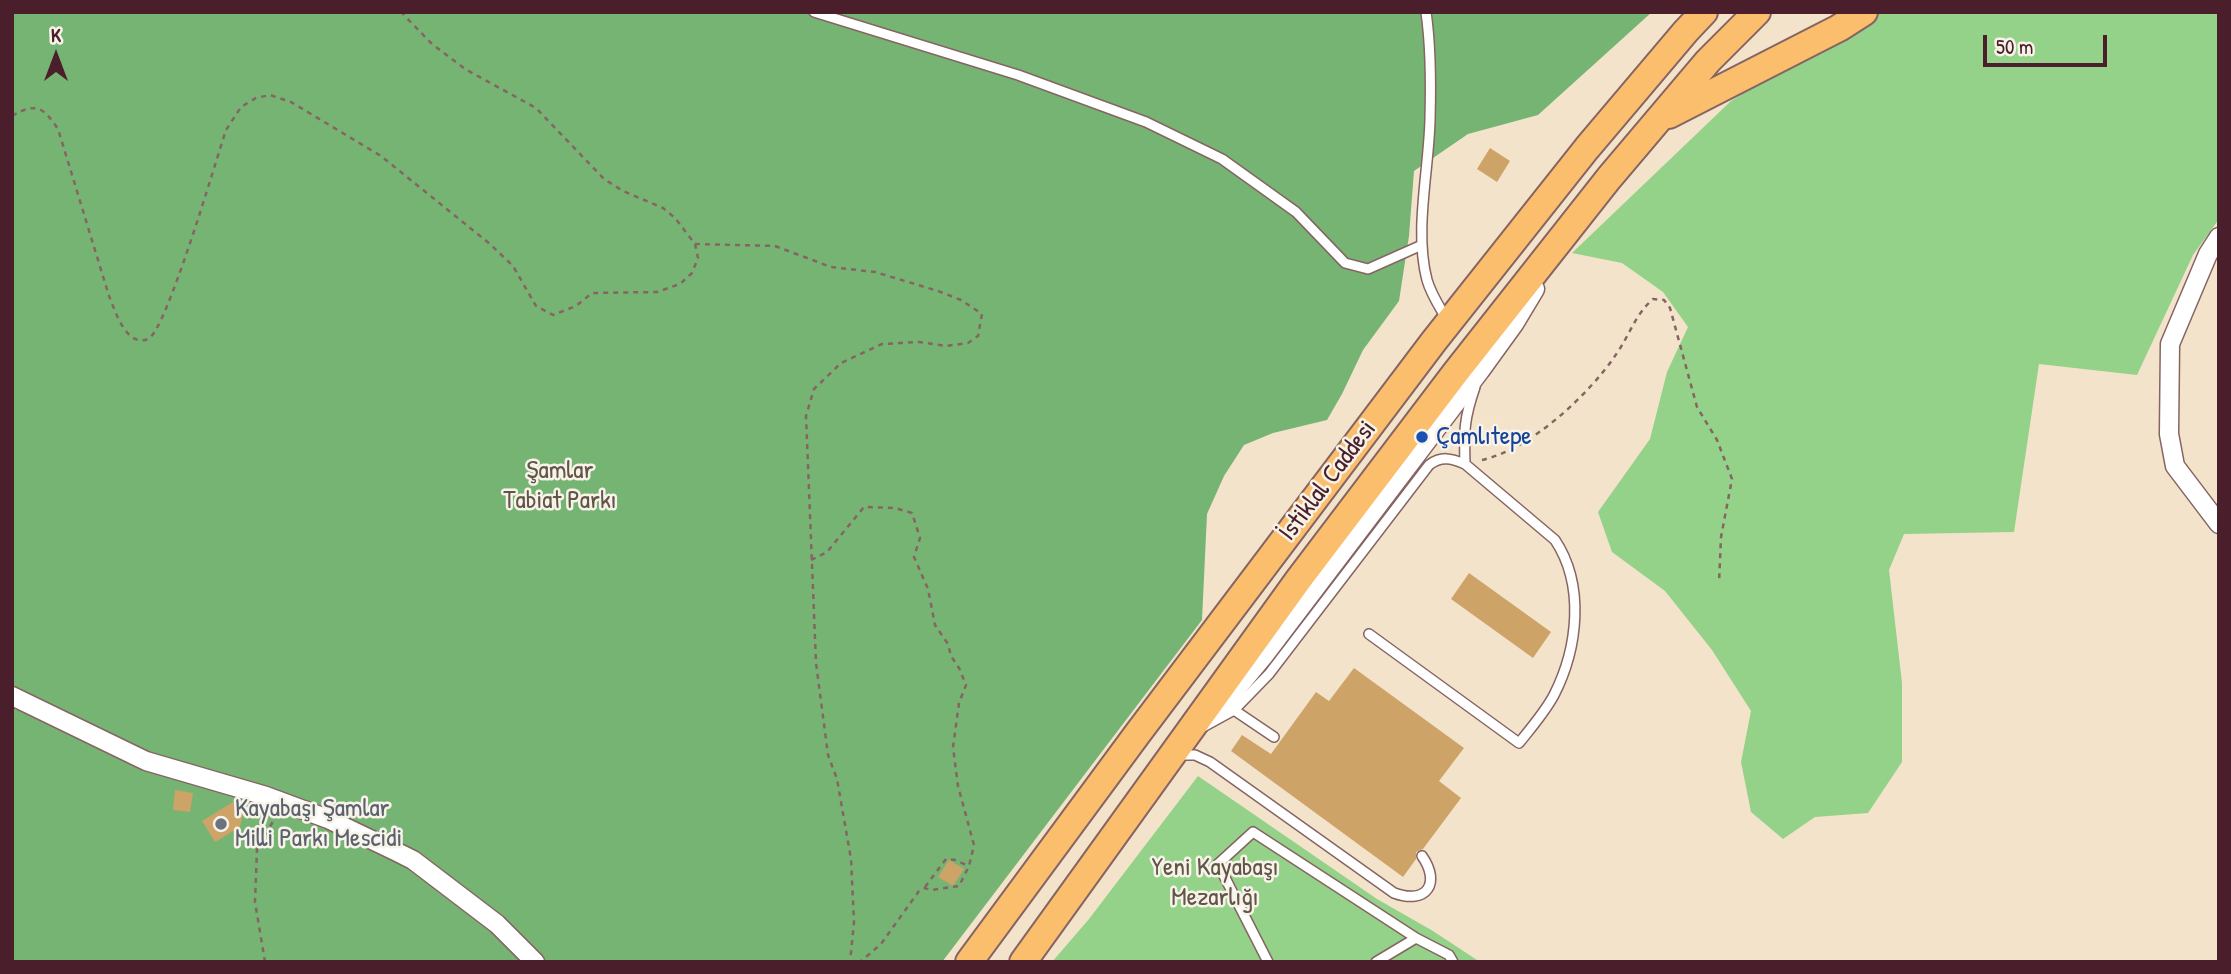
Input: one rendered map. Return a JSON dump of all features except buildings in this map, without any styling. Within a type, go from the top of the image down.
[{"type":"main road","name":"İstiklal Caddesi","points":[[969,962],[1269,559],[1449,323],[1587,148],[1704,12]]},
{"type":"main road","name":"İstiklal Caddesi","points":[[1023,962],[1299,579],[1464,362],[1658,120],[1708,61],[1757,12]]},
{"type":"main road","points":[[1658,120],[1839,28],[1864,12]]},
{"type":"street","points":[[1170,757],[1203,727],[1263,657],[1480,371],[1514,324],[1572,226]]},
{"type":"street","points":[[2219,237],[2208,254],[2170,344],[2169,434],[2175,466],[2219,524]]},
{"type":"street","points":[[12,696],[146,761],[328,819],[413,860],[497,923],[535,962]]},
{"type":"lane","points":[[814,12],[1018,75],[1146,122],[1222,159],[1296,212],[1345,262],[1368,269],[1422,245]]},
{"type":"lane","points":[[1426,12],[1429,34],[1430,119],[1422,245],[1427,280],[1449,323]]},
{"type":"lane","points":[[1465,464],[1465,415],[1480,371]]},
{"type":"lane","points":[[1203,727],[1234,710],[1269,674],[1429,465],[1436,460],[1447,458],[1465,464],[1555,540],[1563,552],[1572,577],[1575,623],[1567,662],[1554,695],[1519,743],[1369,634]]},
{"type":"lane","points":[[1234,710],[1275,737]]},
{"type":"lane","points":[[1170,757],[1181,754],[1195,755],[1210,762],[1394,893],[1407,898],[1417,898],[1424,894],[1430,886],[1431,878],[1428,865],[1422,856]]},
{"type":"lane","points":[[1268,962],[1218,864],[1253,832],[1416,938],[1449,955],[1453,962]]},
{"type":"lane","points":[[1376,962],[1416,938]]},
{"type":"path","points":[[12,116],[24,109],[37,107],[47,113],[58,129],[109,296],[123,327],[136,340],[146,340],[155,334],[170,303],[226,130],[241,107],[270,94],[291,102],[380,156],[490,244],[513,266],[536,306],[553,315],[576,306],[592,293],[657,292],[680,284],[692,273],[698,258],[695,244],[675,218],[663,208],[623,191],[604,179],[536,108],[465,69],[432,44],[401,12]]},
{"type":"path","points":[[695,244],[775,246],[831,267],[875,272],[937,291],[961,300],[982,314],[978,336],[968,343],[946,346],[919,342],[882,344],[841,363],[814,389],[806,416],[816,663],[828,755],[837,779],[850,859],[854,922],[850,962]]},
{"type":"path","points":[[1465,464],[1505,453],[1574,404],[1617,354],[1639,311],[1653,299],[1664,299],[1670,308],[1697,407],[1717,440],[1732,479],[1721,537],[1720,583]]},
{"type":"path","points":[[811,560],[827,552],[864,507],[895,508],[912,513],[920,538],[914,557],[928,589],[933,619],[967,685],[959,703],[953,737],[958,786],[967,824],[974,838],[969,866],[959,886],[932,890],[925,888]]},
{"type":"path","points":[[265,962],[255,902],[257,849],[284,803]]},
{"type":"path","points":[[860,962],[881,944],[913,898],[925,888],[946,859],[969,866]]},
{"type":"green space","name":"Şamlar Tabiat Parkı","points":[[12,12],[1652,12],[1538,115],[1468,134],[1414,171],[1409,236],[1399,301],[1363,350],[1327,420],[1273,433],[1244,445],[1224,476],[1207,514],[1202,620],[942,962],[12,962]]},
{"type":"green space","points":[[1868,12],[2219,12],[2219,219],[2193,255],[2137,375],[2039,364],[2014,532],[1904,534],[1889,570],[1902,683],[1902,762],[1868,813],[1815,817],[1783,839],[1751,812],[1741,762],[1751,711],[1712,650],[1665,591],[1612,552],[1598,512],[1650,439],[1667,372],[1688,327],[1663,292],[1622,263],[1572,253],[1731,101]]},
{"type":"green space","name":"Yeni Kayabaşı Mezarlığı","points":[[1198,776],[1377,899],[1480,962],[1052,962],[1089,919]]},
{"type":"place","name":"Çamlıtepe","points":[[1422,437]]},
{"type":"place","name":"Kayabaşı Şamlar Milli Parkı Mescidi","points":[[221,824]]}]
